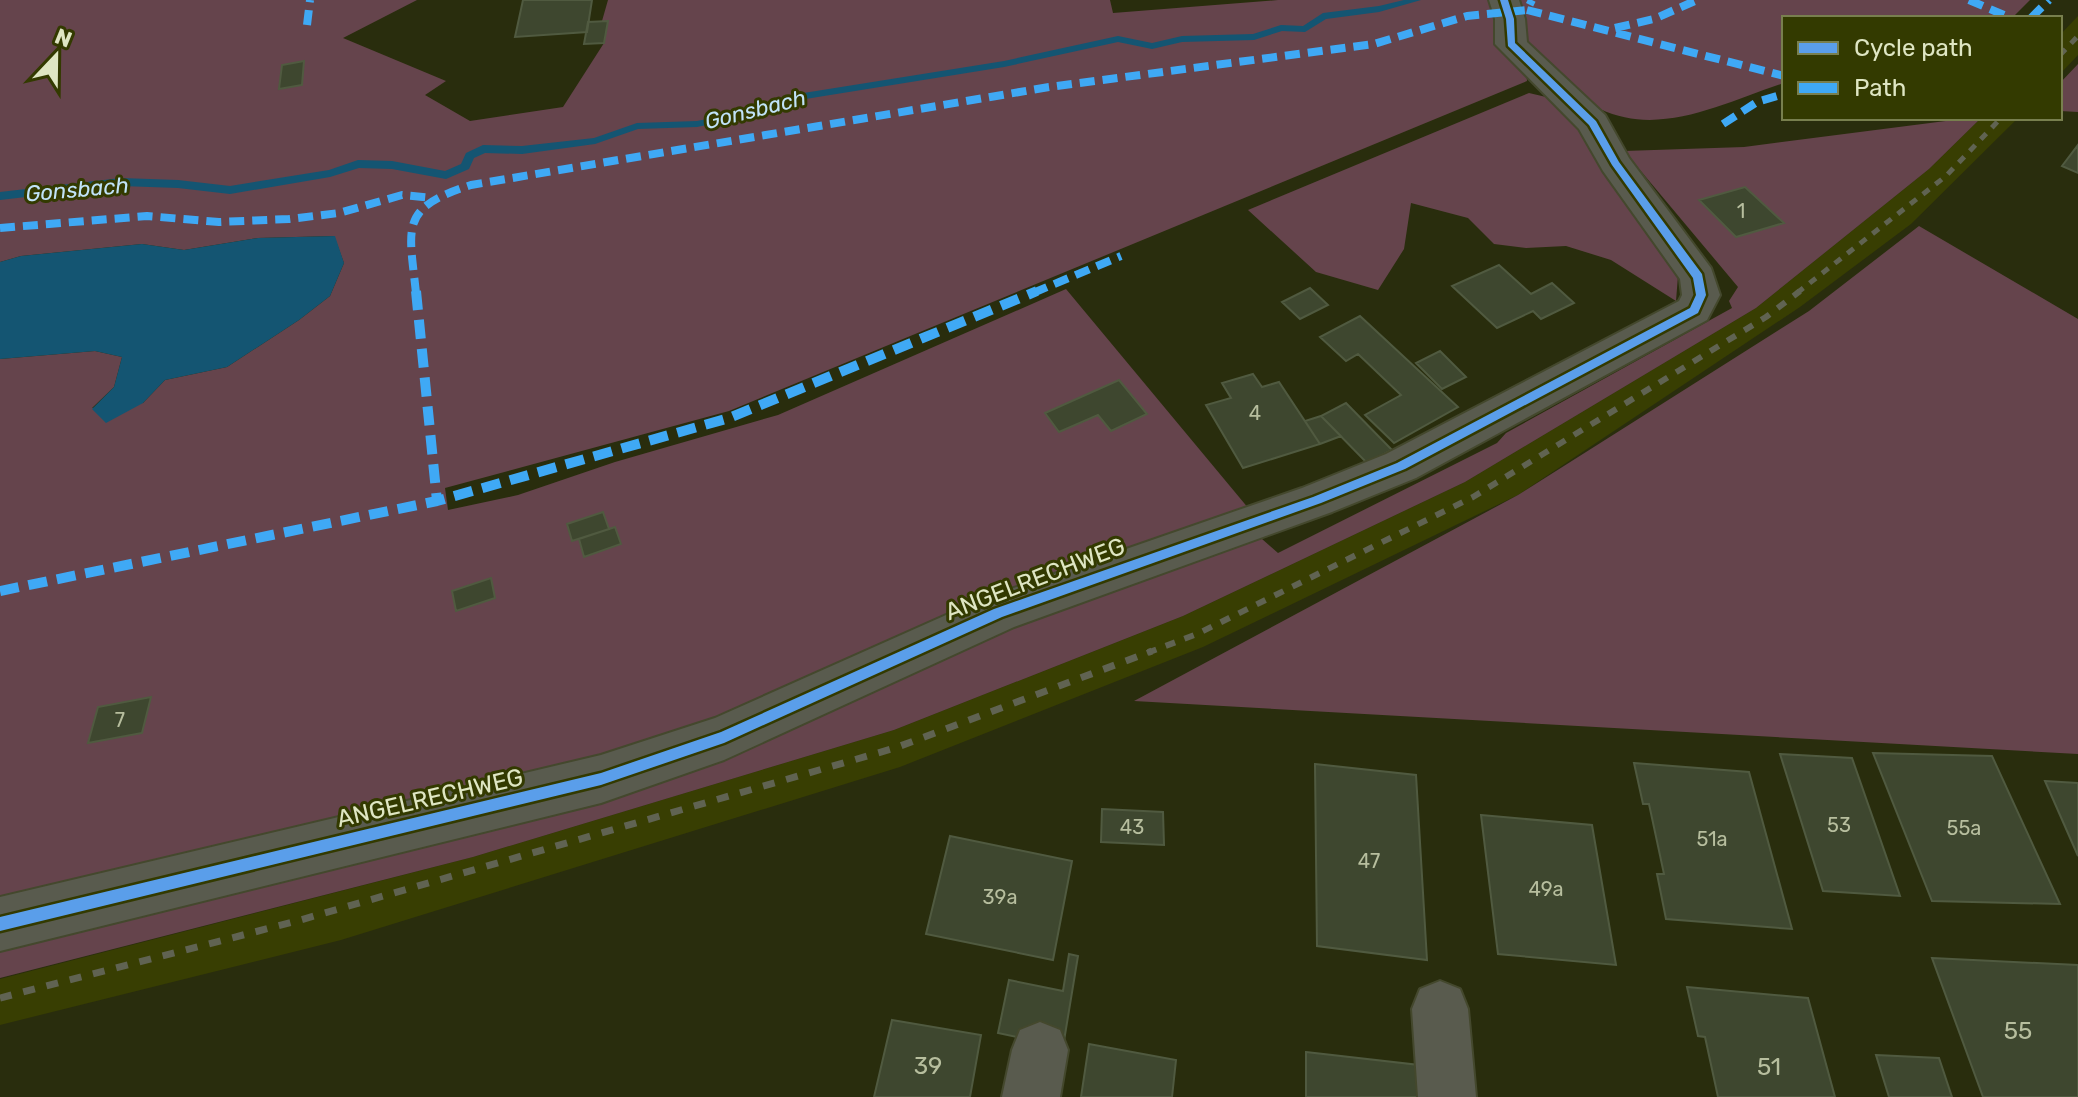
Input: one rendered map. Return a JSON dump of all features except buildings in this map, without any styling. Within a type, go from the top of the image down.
[{"type":"lane","name":"ANGELRECHWEG","points":[[0,924],[601,779],[724,737],[998,613],[1317,500],[1401,466],[1694,310],[1701,295],[1698,277],[1615,163],[1593,123],[1511,44],[1510,19],[1504,0]]},
{"type":"lane","points":[[1440,1009],[1447,1097]]},
{"type":"shaded area","points":[[0,0],[417,0],[343,38],[446,81],[425,95],[470,121],[563,107],[604,43],[608,22],[602,21],[608,0],[1110,0],[1113,13],[1278,0],[1489,0],[1526,69],[1527,81],[729,411],[445,488],[448,510],[518,495],[615,462],[778,415],[1066,289],[1249,509],[723,724],[0,909],[0,359],[95,351],[122,357],[114,387],[92,408],[143,403],[165,380],[227,367],[299,320],[330,296],[344,263],[334,236],[258,238],[184,250],[142,244],[21,256],[0,262]]},
{"type":"shaded area","points":[[1521,0],[2030,0],[2014,16],[1782,16],[1782,84],[1716,107],[1669,119],[1623,117],[1600,109],[1560,81],[1524,47]]},
{"type":"shaded area","points":[[2078,16],[2078,55],[2062,72],[2062,33]]},
{"type":"shaded area","points":[[2078,64],[2078,112],[2062,111],[2062,81]]},
{"type":"shaded area","points":[[1529,93],[1559,100],[1679,263],[1676,301],[1611,260],[1566,246],[1526,248],[1494,244],[1468,218],[1411,203],[1404,249],[1378,290],[1316,272],[1248,210]]},
{"type":"shaded area","points":[[1953,120],[1979,120],[1929,169],[1756,308],[1465,482],[1183,616],[894,730],[473,857],[0,978],[0,940],[218,891],[1254,532],[1278,553],[1497,443],[1506,433],[1732,308],[1729,301],[1738,287],[1624,151],[1744,147]]},
{"type":"shaded area","points":[[1979,120],[2016,120],[1911,224],[1800,307],[1518,495],[1203,647],[900,767],[341,940],[0,1025],[0,979],[473,857],[894,730],[1183,616],[1465,482],[1756,308],[1929,169]]},
{"type":"shaded area","points":[[1919,226],[2078,319],[2078,754],[1134,701],[1518,495],[1809,311]]},
{"type":"water","points":[[335,236],[344,263],[330,296],[227,367],[165,380],[143,403],[106,423],[92,409],[114,387],[122,357],[95,351],[0,359],[0,262],[21,256],[142,244],[184,250],[258,238]]},
{"type":"waterway","name":"Gonsbach","points":[[0,196],[121,182],[230,190],[330,173],[358,164],[392,165],[446,175],[465,166],[470,156],[483,149],[522,150],[595,141],[637,126],[697,124],[733,117],[791,98],[1004,64],[1118,39],[1152,46],[1182,39],[1254,37],[1281,28],[1305,29],[1323,16],[1379,9],[1416,0]]},
{"type":"railway","points":[[2062,53],[2078,36]]},
{"type":"railway","points":[[1797,293],[1946,176],[1999,120]]},
{"type":"railway","points":[[1147,653],[1197,634],[1473,497],[1766,317],[1800,291]]},
{"type":"railway","points":[[0,998],[297,921],[895,748],[1152,651]]},
{"type":"marked path","points":[[307,25],[310,0]]},
{"type":"marked path","points":[[437,501],[410,234],[417,213],[440,195],[471,185],[1049,87],[1374,44],[1467,16],[1527,10],[1532,0]]},
{"type":"marked path","points":[[1615,28],[1654,19],[1697,0]]},
{"type":"marked path","points":[[1969,0],[2006,16]]},
{"type":"marked path","points":[[2033,16],[2049,0]]},
{"type":"marked path","points":[[1527,10],[1782,75]]},
{"type":"marked path","points":[[1723,124],[1757,102],[1782,95]]},
{"type":"marked path","points":[[0,228],[147,216],[219,222],[289,219],[339,213],[402,195],[433,198]]},
{"type":"marked path","points":[[0,591],[437,501],[729,418],[1121,256]]},
{"type":"cycle path","points":[[0,924],[601,779],[724,737],[998,613],[1317,500],[1401,466],[1694,310],[1701,295],[1698,277],[1615,163],[1593,123],[1511,44],[1510,19],[1504,0]]}]
